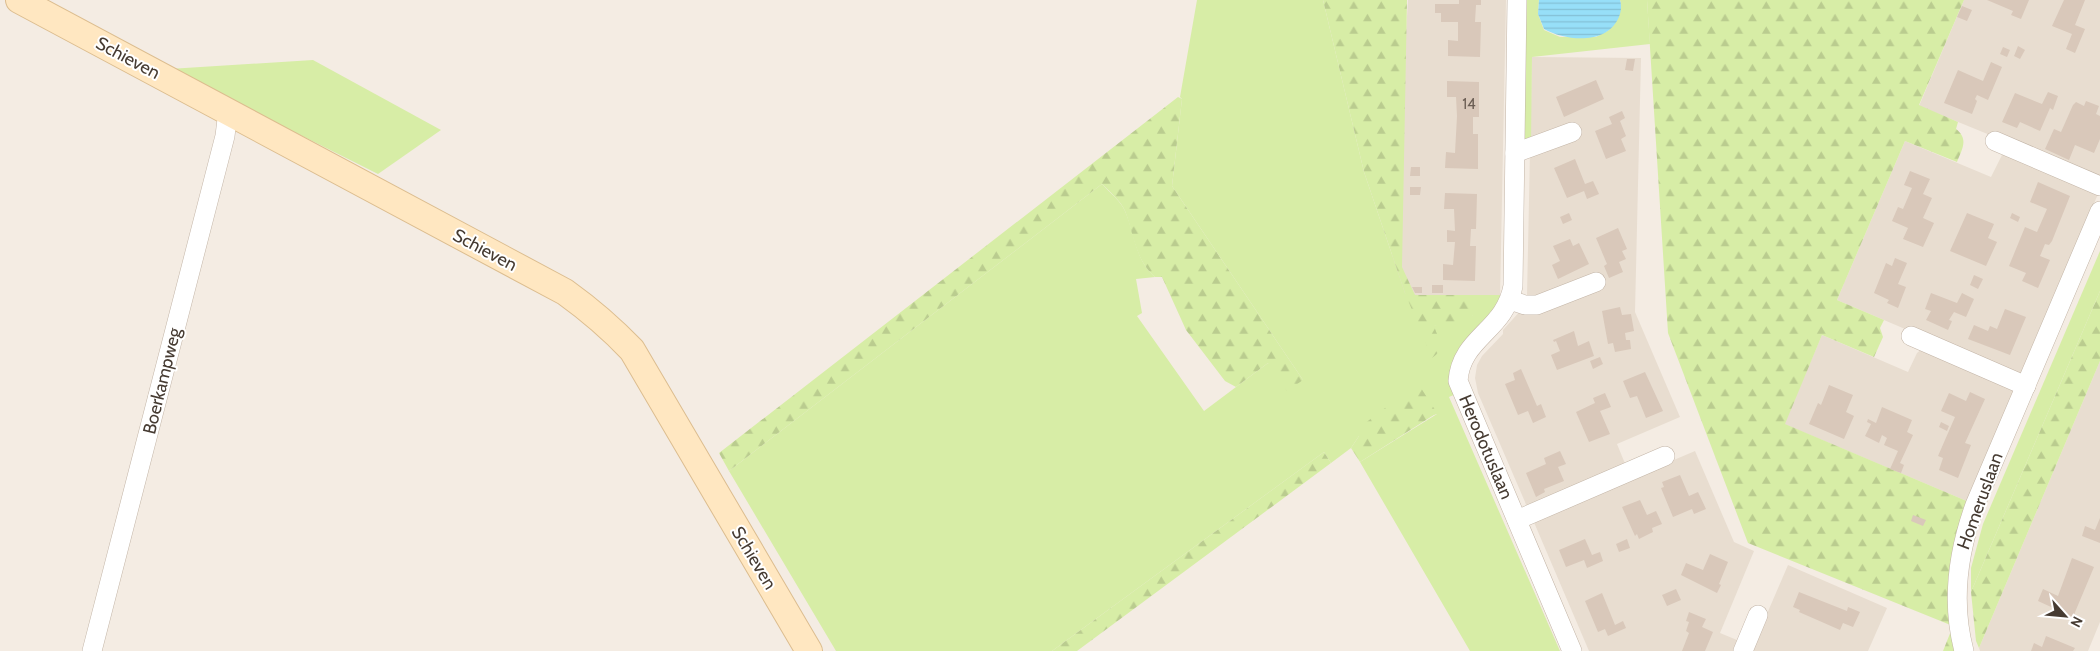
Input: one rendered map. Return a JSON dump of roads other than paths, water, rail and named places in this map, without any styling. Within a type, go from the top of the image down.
[{"type":"street","name":"Schieven","points":[[19,0],[565,292],[611,328],[632,350],[809,651]]},
{"type":"street","name":"Herodotuslaan","points":[[1518,0],[1513,286],[1510,300],[1501,316],[1466,353],[1459,368],[1458,381],[1572,651]]},
{"type":"street","name":"Boerkampweg","points":[[92,651],[225,136],[228,111]]},
{"type":"street","points":[[1515,153],[1572,132]]},
{"type":"street","points":[[1994,141],[2100,186]]},
{"type":"street","name":"Homeruslaan","points":[[1964,651],[1957,600],[1963,540],[1975,505],[2100,211]]},
{"type":"street","points":[[1510,300],[1525,306],[1537,305],[1596,282]]},
{"type":"street","points":[[1911,336],[2026,386]]},
{"type":"street","name":"Herodotuslaan","points":[[1517,520],[1665,456]]},
{"type":"street","points":[[1743,651],[1758,615]]},
{"type":"water","points":[[1539,0],[1620,0],[1621,10],[1618,19],[1604,33],[1595,37],[1574,38],[1544,29],[1538,14]]}]
